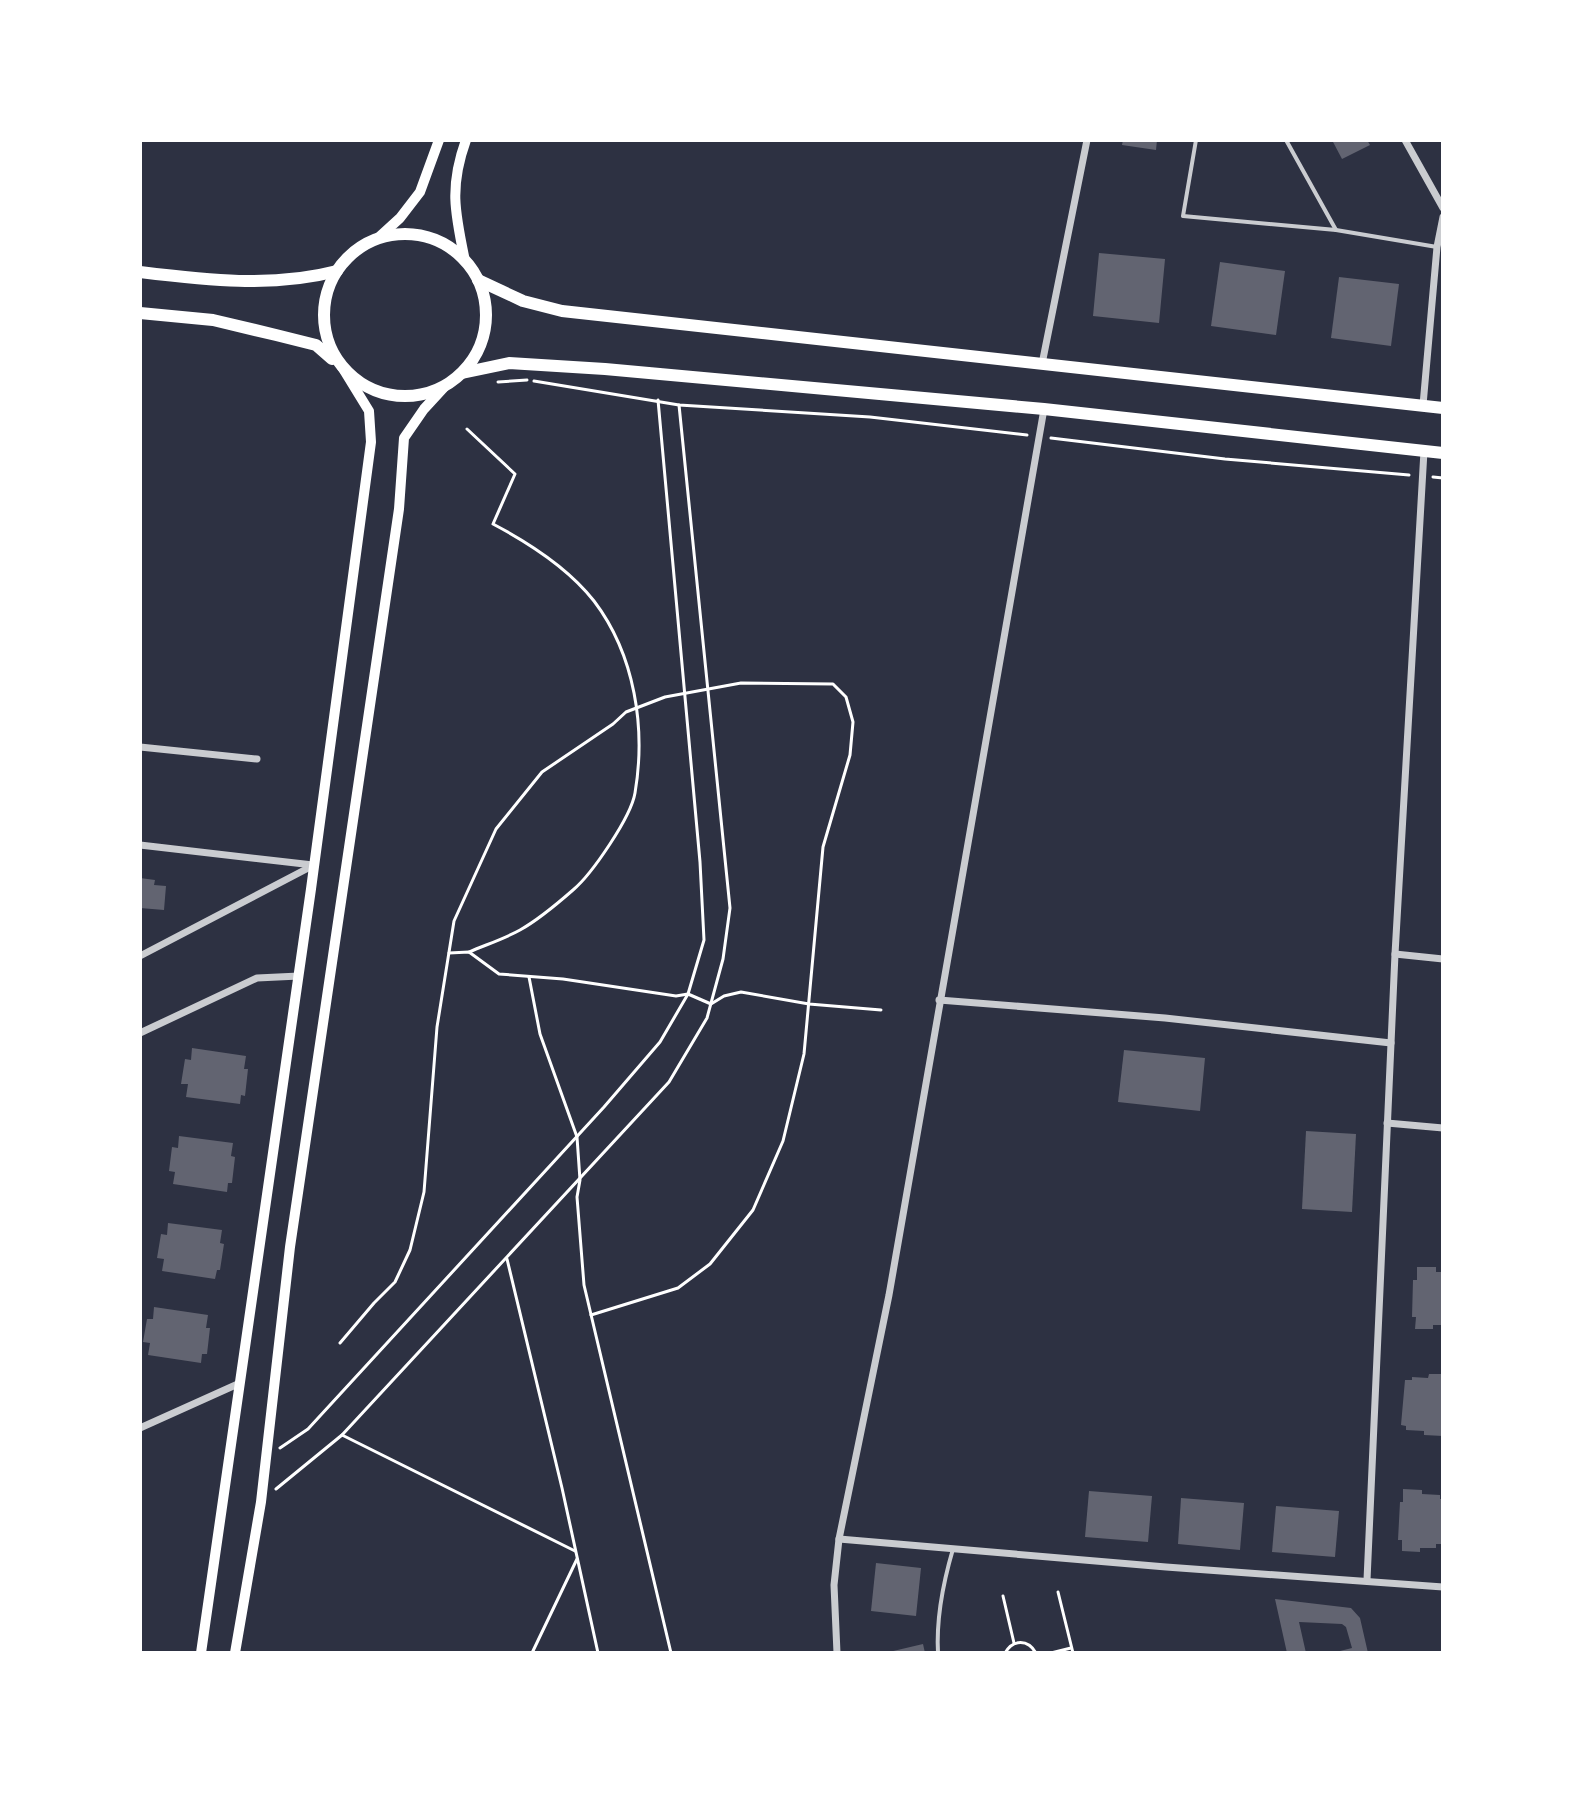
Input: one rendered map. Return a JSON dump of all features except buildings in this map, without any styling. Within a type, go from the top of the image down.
[{"type":"highway","points":[[140,313],[213,320],[316,345],[361,384],[385,394],[411,396],[447,384],[462,373],[478,348],[486,319],[484,299],[478,280],[465,261],[447,246],[426,237],[403,235],[377,239],[354,252],[337,271],[326,294],[323,320],[329,345],[342,367]]},
{"type":"highway","points":[[140,272],[216,281],[278,281],[337,271]]},
{"type":"highway","points":[[478,280],[523,301],[562,311],[1443,408]]},
{"type":"highway","points":[[462,373],[509,363],[605,369],[1044,409],[1443,453]]},
{"type":"main road","points":[[377,239],[400,218],[420,192],[439,140]]},
{"type":"main road","points":[[465,261],[454,206],[455,174],[466,140]]},
{"type":"main road","points":[[201,1653],[299,976],[371,442],[369,411],[342,367]]},
{"type":"main road","points":[[235,1653],[261,1502],[290,1247],[399,509],[404,438],[424,409],[447,384]]},
{"type":"street","points":[[1042,364],[1087,140]]},
{"type":"street","points":[[1405,140],[1443,208]]},
{"type":"street","points":[[1423,405],[1437,247],[1443,217]]},
{"type":"street","points":[[837,1653],[834,1585],[839,1539],[889,1295],[1044,409]]},
{"type":"street","points":[[1367,1580],[1395,954],[1424,451]]},
{"type":"street","points":[[140,747],[257,759]]},
{"type":"street","points":[[140,845],[314,865]]},
{"type":"street","points":[[140,956],[314,865]]},
{"type":"street","points":[[1395,954],[1443,959]]},
{"type":"street","points":[[140,1033],[257,978],[299,976]]},
{"type":"street","points":[[939,1000],[1165,1018],[1391,1043]]},
{"type":"street","points":[[1387,1123],[1443,1128]]},
{"type":"street","points":[[140,1428],[240,1383]]},
{"type":"street","points":[[839,1539],[1443,1587]]},
{"type":"lane","points":[[1196,140],[1183,216],[1336,230],[1437,247]]},
{"type":"lane","points":[[1286,140],[1336,230]]},
{"type":"lane","points":[[938,1653],[937,1618],[953,1549]]},
{"type":"path","points":[[489,382],[531,380],[679,405],[870,417],[1225,459],[1443,478]]},
{"type":"path","points":[[267,1457],[308,1429],[577,1137],[660,1042],[688,994],[704,940],[700,862],[658,400]]},
{"type":"path","points":[[261,1502],[342,1435],[580,1180],[669,1082],[707,1018],[723,959],[730,908],[679,405]]},
{"type":"path","points":[[449,953],[469,952],[519,931],[576,888],[605,852],[635,796],[638,708],[624,654],[594,601],[556,565],[493,524],[515,474],[467,429]]},
{"type":"path","points":[[340,1343],[395,1282],[410,1250],[424,1192],[437,1027],[454,921],[496,829],[542,772],[626,712],[684,693],[741,683],[833,684],[846,697],[853,722],[850,755],[823,847],[804,1054],[783,1141],[753,1210],[710,1264],[678,1288],[591,1315]]},
{"type":"path","points":[[469,952],[499,974],[563,979],[676,996],[688,994],[711,1004]]},
{"type":"path","points":[[529,977],[540,1034],[577,1137],[580,1180],[577,1197],[584,1285],[671,1653]]},
{"type":"path","points":[[711,1004],[724,996],[741,992],[809,1004],[881,1010]]},
{"type":"path","points":[[507,1258],[598,1653]]},
{"type":"path","points":[[342,1435],[576,1552]]},
{"type":"path","points":[[532,1653],[577,1559]]},
{"type":"path","points":[[1051,1653],[1072,1650],[1058,1592]]},
{"type":"path","points":[[1003,1596],[1014,1643]]},
{"type":"path","points":[[1005,1653],[1014,1643],[1024,1642],[1036,1653]]}]
